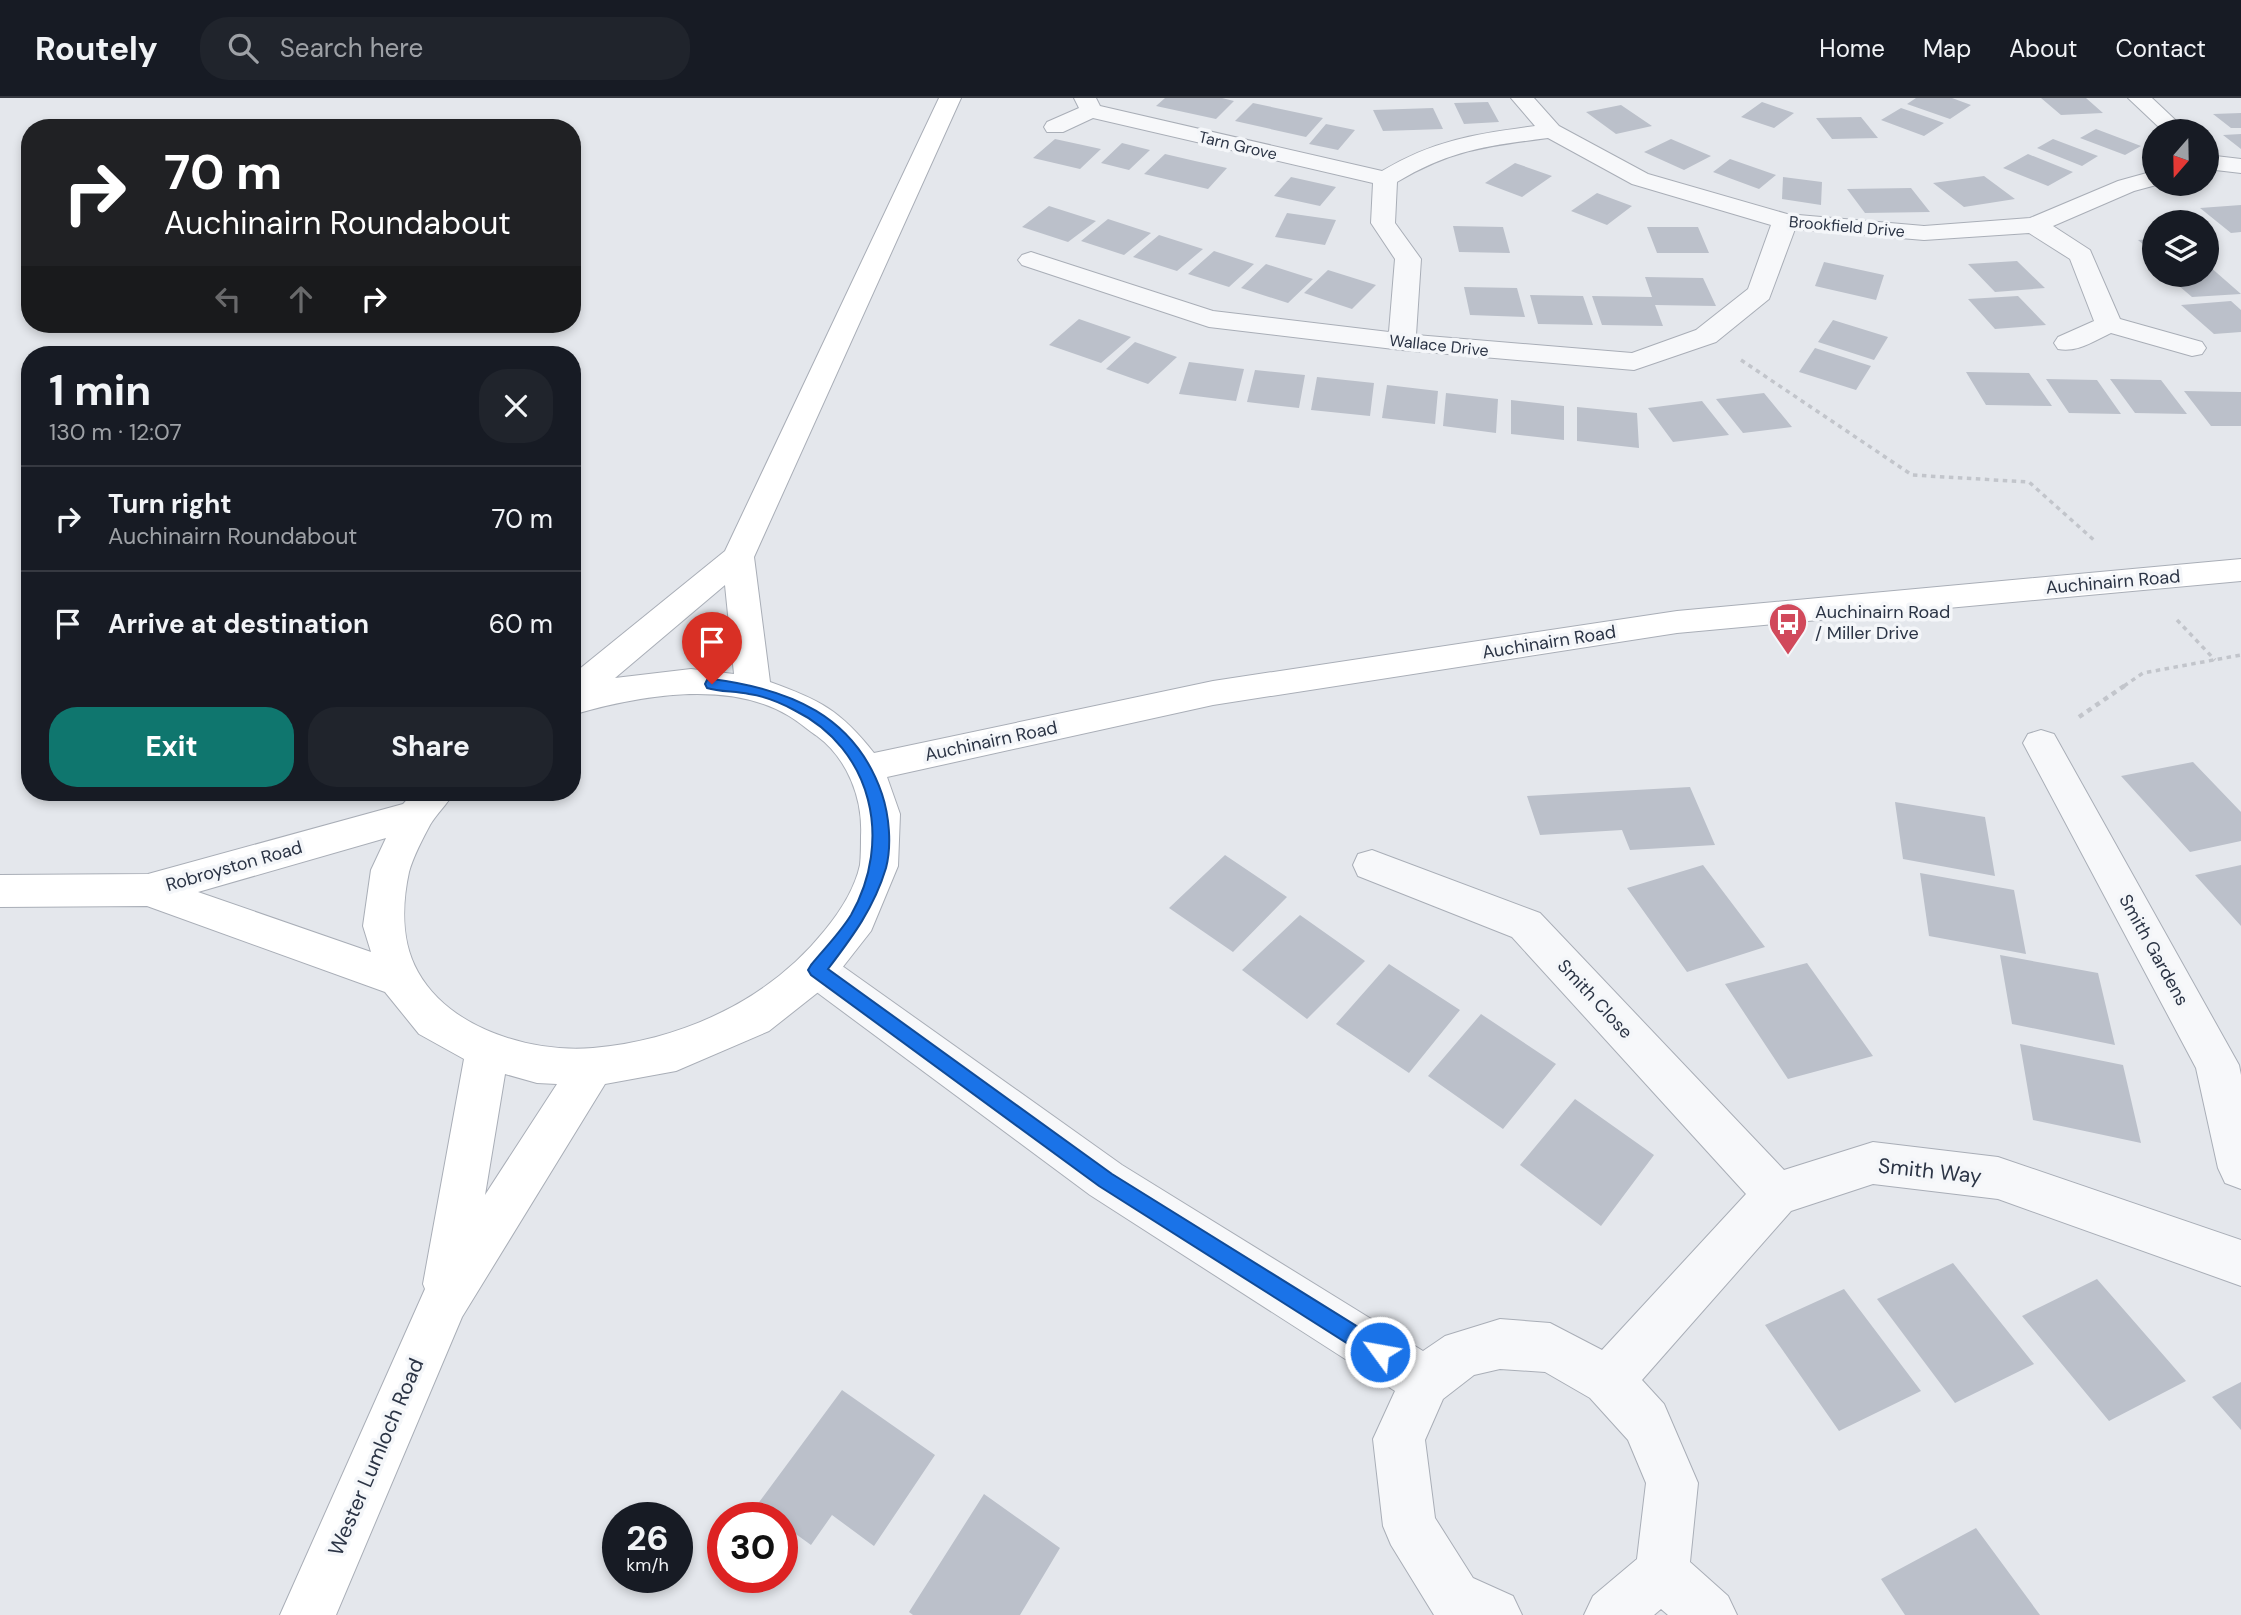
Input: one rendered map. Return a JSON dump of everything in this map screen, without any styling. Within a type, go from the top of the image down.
[{"type":"main road","points":[[581,687],[738,557],[950,98]]},
{"type":"main road","points":[[738,557],[753,689]]},
{"type":"main road","name":"Auchinairn Road","points":[[866,768],[1213,693],[1663,624],[2241,570]]},
{"type":"main road","points":[[426,804],[390,870],[383,926],[400,980],[435,1021],[487,1051],[537,1064],[592,1067],[676,1052],[754,1018],[817,970],[857,919],[879,866],[881,814],[866,768],[838,733],[800,706],[753,689],[691,681],[625,687],[581,699]]},
{"type":"main road","name":"Robroyston Road","points":[[148,890],[426,804]]},
{"type":"main road","points":[[0,891],[148,890]]},
{"type":"main road","name":"Robroyston Road","points":[[148,890],[400,980]]},
{"type":"main road","name":"Wester Lumloch Road","points":[[445,1300],[487,1051]]},
{"type":"main road","name":"Wester Lumloch Road","points":[[308,1615],[445,1300],[592,1067]]},
{"type":"street","name":"Brookfield Drive","points":[[1522,98],[1551,131],[1640,178],[1785,221],[1924,233],[2034,225],[2142,181]]},
{"type":"street","points":[[2138,98],[2162,119]]},
{"type":"street","name":"Tarn Grove","points":[[1055,127],[1088,105],[1385,178]]},
{"type":"street","points":[[1402,342],[1408,259],[1384,223],[1385,178],[1419,159],[1468,142],[1551,131]]},
{"type":"street","points":[[2219,163],[2241,166]]},
{"type":"street","name":"Wallace Drive","points":[[1031,260],[1209,319],[1402,342],[1634,362],[1706,336],[1760,293],[1785,221]]},
{"type":"street","points":[[2034,225],[2081,255],[2109,324]]},
{"type":"street","points":[[2068,343],[2109,324],[2192,348]]},
{"type":"street","name":"Smith Gardens","points":[[2041,743],[2217,1065],[2241,1168]]},
{"type":"street","name":"Smith Close","points":[[1372,865],[1526,925],[1776,1194]]},
{"type":"street","points":[[817,970],[1106,1180],[1425,1381]]},
{"type":"street","name":"Smith Way","points":[[1776,1194],[1873,1163],[1998,1178],[2241,1263]]},
{"type":"street","points":[[1608,1380],[1776,1194]]},
{"type":"street","points":[[1463,1609],[1410,1526],[1399,1439],[1425,1381],[1462,1353],[1500,1344],[1550,1348],[1608,1380],[1646,1422],[1672,1483],[1662,1573],[1612,1615]]},
{"type":"street","points":[[1662,1573],[1709,1615]]},
{"type":"path","points":[[1706,336],[1912,475],[2029,482],[2139,580],[2215,660]]},
{"type":"path","points":[[2041,743],[2143,673],[2241,655]]},
{"type":"building","points":[[1165,98],[1222,98],[1234,101],[1216,119],[1156,106]]},
{"type":"building","points":[[1916,98],[1952,98],[1971,105],[1950,119],[1907,104]]},
{"type":"building","points":[[2041,98],[2086,98],[2103,113],[2061,115]]},
{"type":"building","points":[[1488,102],[1499,122],[1464,124],[1454,103]]},
{"type":"building","points":[[1762,102],[1794,113],[1774,128],[1741,117]]},
{"type":"building","points":[[1253,103],[1323,118],[1306,137],[1235,121]]},
{"type":"building","points":[[1621,105],[1652,126],[1616,134],[1586,112]]},
{"type":"building","points":[[1433,108],[1443,129],[1383,131],[1373,110]]},
{"type":"building","points":[[1901,108],[1944,123],[1924,136],[1881,120]]},
{"type":"building","points":[[2241,113],[2241,128],[2231,128],[2213,114]]},
{"type":"building","points":[[1861,117],[1878,138],[1832,139],[1816,118]]},
{"type":"building","points":[[1326,124],[1355,130],[1338,150],[1309,144]]},
{"type":"building","points":[[2096,129],[2141,146],[2125,155],[2080,138]]},
{"type":"building","points":[[2241,134],[2241,149],[2223,135]]},
{"type":"building","points":[[1055,139],[1101,149],[1080,169],[1033,158]]},
{"type":"building","points":[[1671,139],[1711,156],[1684,170],[1644,152]]},
{"type":"building","points":[[2053,139],[2098,156],[2082,166],[2037,148]]},
{"type":"building","points":[[1122,143],[1150,150],[1129,170],[1101,163]]},
{"type":"building","points":[[1165,154],[1227,168],[1208,189],[1144,174]]},
{"type":"building","points":[[2028,154],[2073,172],[2048,186],[2003,168]]},
{"type":"building","points":[[1730,159],[1776,175],[1759,189],[1713,172]]},
{"type":"building","points":[[1515,163],[1552,176],[1522,197],[1485,183]]},
{"type":"building","points":[[1984,176],[2015,199],[1964,207],[1933,183]]},
{"type":"building","points":[[1291,177],[1336,187],[1320,206],[1274,196]]},
{"type":"building","points":[[1783,177],[1822,182],[1821,205],[1782,199]]},
{"type":"building","points":[[1911,188],[1930,212],[1865,213],[1847,189]]},
{"type":"building","points":[[1597,193],[1632,206],[1607,225],[1571,211]]},
{"type":"building","points":[[2241,205],[2241,232],[2231,233],[2219,223],[2219,210],[2200,208]]},
{"type":"building","points":[[1049,206],[1096,221],[1068,242],[1022,227]]},
{"type":"building","points":[[1287,213],[1336,220],[1325,245],[1275,237]]},
{"type":"building","points":[[1108,219],[1151,233],[1124,255],[1081,241]]},
{"type":"building","points":[[1453,226],[1503,227],[1510,253],[1459,252]]},
{"type":"building","points":[[1647,227],[1698,227],[1709,253],[1657,253]]},
{"type":"building","points":[[1159,235],[1203,249],[1177,271],[1133,257]]},
{"type":"building","points":[[1214,251],[1254,264],[1229,287],[1188,274]]},
{"type":"building","points":[[2017,261],[2045,288],[1995,292],[1968,264]]},
{"type":"building","points":[[1824,262],[1884,275],[1876,300],[1815,286]]},
{"type":"building","points":[[1266,264],[1313,279],[1288,303],[1241,288]]},
{"type":"building","points":[[1328,270],[1376,285],[1352,309],[1304,293]]},
{"type":"building","points":[[2219,275],[2241,294],[2192,297],[2180,287],[2219,287]]},
{"type":"building","points":[[1645,277],[1703,278],[1716,306],[1655,305],[1663,326],[1602,325],[1592,296],[1652,297]]},
{"type":"building","points":[[1464,287],[1517,288],[1525,317],[1470,315]]},
{"type":"building","points":[[1530,295],[1583,296],[1593,325],[1538,324]]},
{"type":"building","points":[[2018,296],[2046,325],[1995,329],[1968,299]]},
{"type":"building","points":[[2231,301],[2241,310],[2241,332],[2214,334],[2181,305]]},
{"type":"building","points":[[1079,319],[1131,337],[1101,363],[1049,345]]},
{"type":"building","points":[[1833,320],[1888,337],[1874,360],[1818,342]]},
{"type":"building","points":[[1135,342],[1177,357],[1148,384],[1106,369]]},
{"type":"building","points":[[1815,348],[1871,366],[1856,390],[1799,372]]},
{"type":"building","points":[[1189,362],[1244,369],[1236,401],[1179,394]]},
{"type":"building","points":[[1255,370],[1305,375],[1299,408],[1247,402]]},
{"type":"building","points":[[1966,372],[2029,373],[2052,406],[1986,405]]},
{"type":"building","points":[[1317,377],[1374,383],[1370,416],[1311,410]]},
{"type":"building","points":[[2046,379],[2097,380],[2121,414],[2069,413]]},
{"type":"building","points":[[2110,379],[2161,380],[2187,414],[2135,413]]},
{"type":"building","points":[[1387,385],[1438,391],[1435,424],[1382,418]]},
{"type":"building","points":[[2184,391],[2241,392],[2241,426],[2211,426]]},
{"type":"building","points":[[1446,393],[1498,399],[1496,433],[1443,426]]},
{"type":"building","points":[[1764,393],[1792,427],[1743,433],[1716,399]]},
{"type":"building","points":[[1511,400],[1564,406],[1564,440],[1511,434]]},
{"type":"building","points":[[1702,401],[1729,435],[1673,442],[1648,408]]},
{"type":"building","points":[[1577,407],[1637,413],[1639,448],[1577,441]]},
{"type":"building","points":[[2193,762],[2241,812],[2241,841],[2190,852],[2121,776]]},
{"type":"building","points":[[1690,787],[1715,845],[1630,850],[1622,830],[1540,835],[1527,796]]},
{"type":"building","points":[[1895,802],[1985,817],[1995,876],[1903,859]]},
{"type":"building","points":[[1225,855],[1287,897],[1233,952],[1169,908]]},
{"type":"building","points":[[1703,865],[1765,947],[1687,972],[1627,888]]},
{"type":"building","points":[[2241,865],[2241,926],[2195,875]]},
{"type":"building","points":[[1920,873],[2014,890],[2026,954],[1929,936]]},
{"type":"building","points":[[1300,915],[1365,961],[1307,1019],[1242,970]]},
{"type":"building","points":[[2000,955],[2098,973],[2115,1045],[2012,1024]]},
{"type":"building","points":[[1807,963],[1873,1056],[1788,1079],[1725,984]]},
{"type":"building","points":[[1389,964],[1460,1010],[1409,1073],[1336,1024]]},
{"type":"building","points":[[1481,1014],[1556,1064],[1503,1129],[1428,1076]]},
{"type":"building","points":[[2020,1044],[2123,1065],[2141,1143],[2033,1120]]},
{"type":"building","points":[[1575,1099],[1654,1155],[1601,1226],[1520,1165]]},
{"type":"building","points":[[1953,1263],[2034,1364],[1955,1403],[1877,1299]]},
{"type":"building","points":[[2097,1279],[2186,1381],[2109,1421],[2022,1316]]},
{"type":"building","points":[[1844,1289],[1921,1391],[1839,1431],[1765,1325]]},
{"type":"building","points":[[2241,1382],[2241,1430],[2212,1397]]},
{"type":"building","points":[[842,1390],[935,1455],[874,1546],[832,1515],[811,1545],[798,1536],[798,1502],[759,1502]]},
{"type":"building","points":[[984,1494],[1060,1548],[1020,1615],[913,1615],[909,1612]]},
{"type":"building","points":[[1976,1528],[2040,1615],[1905,1615],[1881,1579]]},
{"type":"place","name":"Auchinairn Road / Miller Drive","points":[[1788,656]]},
{"type":"route","points":[[712,684],[753,689],[800,706],[838,733],[866,768],[881,814],[879,866],[857,919],[817,970],[1106,1180],[1380,1352]]}]
